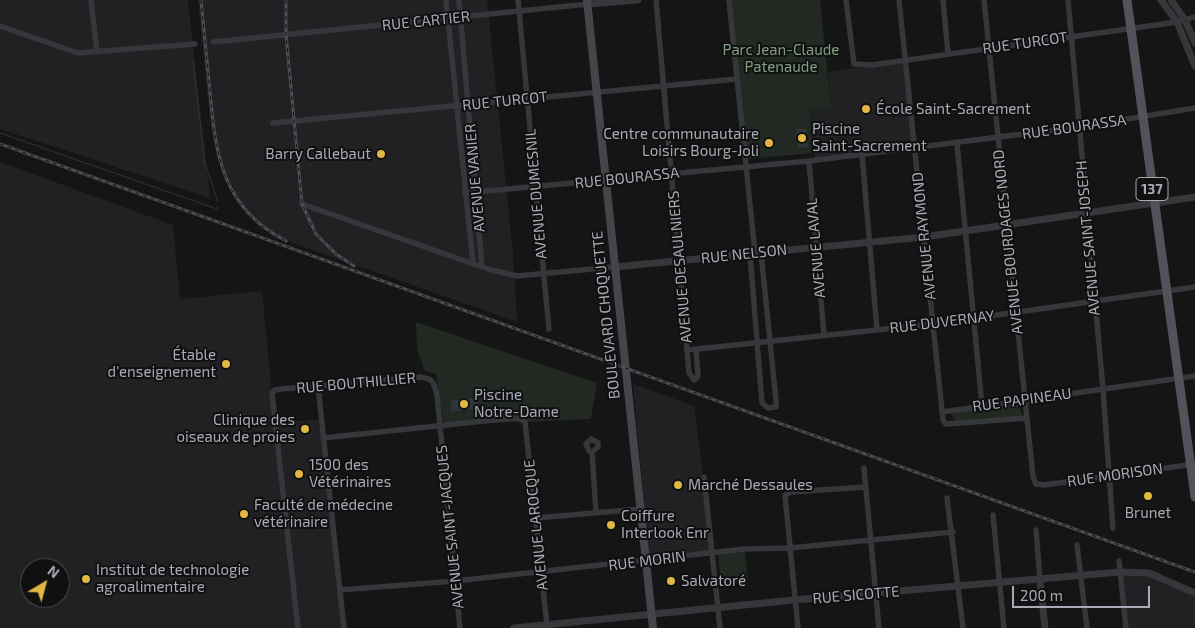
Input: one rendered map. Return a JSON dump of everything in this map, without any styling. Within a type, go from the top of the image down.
[{"type":"main road","name":"137","points":[[1127,0],[1179,379],[1193,464],[1195,497]]},
{"type":"main road","name":"BOULEVARD CHOQUETTE","points":[[588,2],[614,267],[653,628]]},
{"type":"street","points":[[91,0],[97,52]]},
{"type":"street","name":"AVENUE VANIER","points":[[446,0],[464,193],[473,263]]},
{"type":"street","name":"AVENUE VANIER","points":[[459,0],[482,267]]},
{"type":"street","name":"AVENUE DUMESNIL","points":[[518,0],[529,99],[535,187],[549,329]]},
{"type":"street","name":"RUE CARTIER","points":[[213,42],[519,12],[588,2],[638,0]]},
{"type":"street","name":"AVENUE DESAULNIERS","points":[[656,0],[689,373],[694,380],[698,376],[696,349]]},
{"type":"street","points":[[729,0],[755,253],[776,407],[768,408],[762,403],[757,343],[755,253]]},
{"type":"street","name":"RUE TURCOT","points":[[846,0],[854,64],[872,65],[1177,22],[1195,17]]},
{"type":"street","name":"AVENUE RAYMOND","points":[[900,0],[942,412]]},
{"type":"street","points":[[942,0],[948,54]]},
{"type":"street","name":"AVENUE BOURDAGES NORD","points":[[984,0],[1005,225],[1033,477],[1036,484]]},
{"type":"street","name":"AVENUE SAINT-JOSEPH","points":[[1068,0],[1103,389],[1113,528]]},
{"type":"street","points":[[1161,0],[1177,22],[1195,66]]},
{"type":"street","points":[[1171,0],[1185,20],[1195,42]]},
{"type":"street","points":[[0,26],[78,53],[195,44]]},
{"type":"street","name":"RUE TURCOT","points":[[274,123],[737,79]]},
{"type":"street","name":"RUE BOURASSA","points":[[464,193],[747,165],[809,161],[1078,127],[1195,108]]},
{"type":"street","points":[[957,143],[982,406]]},
{"type":"street","points":[[862,154],[877,330]]},
{"type":"street","name":"AVENUE LAVAL","points":[[809,161],[824,336]]},
{"type":"street","name":"RUE NELSON","points":[[302,204],[482,267],[517,276],[924,237],[1195,197]]},
{"type":"street","points":[[467,218],[479,218]]},
{"type":"street","name":"RUE DUVERNAY","points":[[688,350],[932,324],[1195,287]]},
{"type":"street","name":"RUE PAPINEAU","points":[[1026,418],[946,424],[942,420],[942,412],[1195,376]]},
{"type":"street","name":"RUE BOUTHILLIER","points":[[298,628],[272,393],[275,390],[428,377],[434,382],[440,425]]},
{"type":"street","points":[[318,386],[344,628]]},
{"type":"street","name":"AVENUE LAROCQUE","points":[[440,425],[512,418],[520,418],[526,424],[547,625]]},
{"type":"street","points":[[323,438],[440,425]]},
{"type":"street","name":"AVENUE SAINT-JACQUES","points":[[440,425],[460,628]]},
{"type":"street","points":[[592,452],[596,512]]},
{"type":"street","name":"RUE MORISON","points":[[1036,484],[1044,485],[1193,464]]},
{"type":"street","points":[[864,468],[879,628]]},
{"type":"street","points":[[704,477],[720,628]]},
{"type":"street","points":[[798,628],[785,495],[791,492],[865,487]]},
{"type":"street","points":[[947,498],[953,532],[963,628]]},
{"type":"street","points":[[536,518],[640,509]]},
{"type":"street","points":[[993,515],[1004,628]]},
{"type":"street","points":[[1036,530],[1045,628]]},
{"type":"street","name":"RUE MORIN","points":[[340,590],[455,582],[645,562],[713,552],[790,548],[953,532]]},
{"type":"street","points":[[1077,545],[1087,628]]},
{"type":"street","points":[[1119,561],[1126,628]]},
{"type":"street","name":"RUE SICOTTE","points":[[514,628],[794,600],[1040,581],[1120,572],[1149,573],[1195,593]]},
{"type":"shaded area","points":[[0,0],[188,0],[210,198],[0,129]]},
{"type":"shaded area","points":[[198,0],[487,0],[513,254],[517,322],[276,237],[244,208],[232,191],[217,159],[210,121]]},
{"type":"shaded area","name":"École Saint-Sacrement","points":[[906,60],[915,148],[815,160],[810,110],[831,108],[828,72]]},
{"type":"shaded area","name":"Piscine Saint-Sacrement","points":[[796,129],[806,129],[808,147],[798,148]]},
{"type":"shaded area","points":[[0,162],[173,225],[180,299],[262,291],[275,423],[322,419],[344,628],[0,628]]},
{"type":"shaded area","points":[[633,384],[694,406],[713,552],[649,560]]},
{"type":"shaded area","name":"Piscine Notre-Dame","points":[[478,397],[479,408],[451,412],[450,401]]},
{"type":"shaded area","points":[[1120,572],[1141,572],[1195,593],[1195,628],[1126,628]]},
{"type":"green space","name":"Parc Jean-Claude Patenaude","points":[[729,0],[820,0],[831,108],[810,110],[813,153],[747,159]]},
{"type":"green space","points":[[416,322],[597,383],[591,419],[444,425],[436,374],[425,371],[417,350]]},
{"type":"green space","points":[[1019,402],[1022,416],[955,421],[950,412]]},
{"type":"green space","points":[[745,549],[748,583],[721,585],[718,552]]},
{"type":"waterway","points":[[193,62],[205,164],[218,202]]},
{"type":"waterway","points":[[0,133],[217,209],[217,207]]},
{"type":"railway","points":[[201,0],[215,138],[226,178],[235,196],[248,213],[265,228],[286,241]]},
{"type":"railway","points":[[286,0],[286,35],[302,204],[316,234],[336,254],[354,266]]},
{"type":"railway","points":[[0,144],[1195,572]]},
{"type":"place","name":"École Saint-Sacrement","points":[[866,109]]},
{"type":"place","name":"Piscine Saint-Sacrement","points":[[802,138]]},
{"type":"place","name":"Centre communautaire Loisirs Bourg-Joli","points":[[769,143]]},
{"type":"place","name":"Barry Callebaut","points":[[381,154]]},
{"type":"place","name":"Étable d'enseignement","points":[[226,364]]},
{"type":"place","name":"Piscine Notre-Dame","points":[[464,404]]},
{"type":"place","name":"Clinique des oiseaux de proies","points":[[305,429]]},
{"type":"place","name":"1500 des Vétérinaires","points":[[299,474]]},
{"type":"place","name":"Marché Dessaules","points":[[678,485]]},
{"type":"place","name":"Brunet","points":[[1148,496]]},
{"type":"place","name":"Faculté de médecine vétérinaire","points":[[244,514]]},
{"type":"place","name":"Coiffure Interlook Enr","points":[[611,525]]},
{"type":"place","name":"Institut de technologie agroalimentaire","points":[[86,579]]},
{"type":"place","name":"Salvatoré","points":[[671,581]]}]
